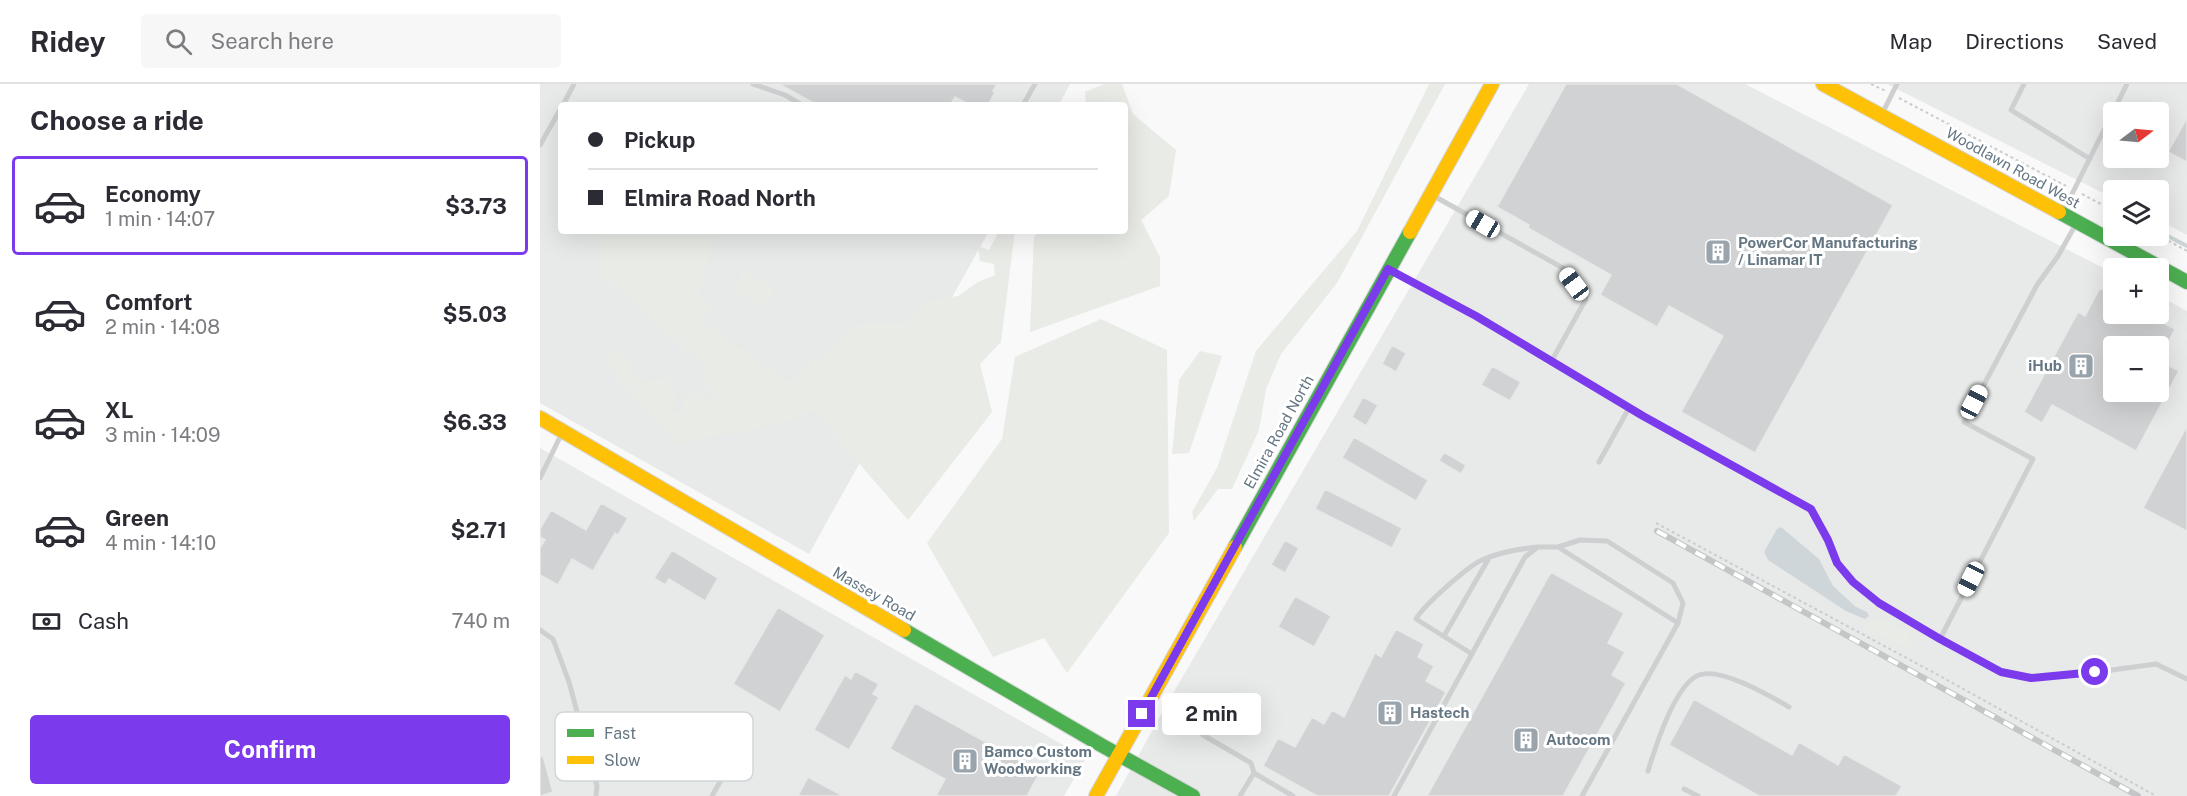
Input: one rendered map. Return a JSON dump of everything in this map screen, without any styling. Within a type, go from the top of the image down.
[{"type":"main road","name":"Elmira Road North","points":[[1096,796],[1492,84]]},
{"type":"main road","name":"Woodlawn Road West","points":[[1823,84],[2186,280]]},
{"type":"main road","name":"Massey Road","points":[[540,418],[1193,796]]},
{"type":"lane","points":[[564,102],[574,84]]},
{"type":"lane","points":[[753,84],[796,102]]},
{"type":"lane","points":[[1025,102],[1035,84]]},
{"type":"lane","points":[[1881,115],[1897,84]]},
{"type":"lane","points":[[2024,84],[2011,110],[2090,159]]},
{"type":"lane","points":[[2062,214],[2127,84]]},
{"type":"lane","points":[[540,146],[558,113]]},
{"type":"lane","points":[[1431,194],[1563,268],[1586,299],[1551,362]]},
{"type":"lane","points":[[1940,639],[2033,459],[1964,422],[2037,285],[2058,256],[2077,222]]},
{"type":"lane","points":[[1388,269],[1476,316],[1629,408],[1811,509],[1828,540],[1837,563],[1853,582],[1879,603],[2001,672],[2031,678],[2075,675],[2156,664],[2187,679]]},
{"type":"lane","points":[[1599,462],[1629,408]]},
{"type":"lane","points":[[540,478],[562,431]]},
{"type":"lane","points":[[1472,654],[1416,619],[1443,591],[1480,561],[1515,549],[1558,547],[1580,540],[1607,542],[1673,583],[1683,603],[1678,623],[1582,796]]},
{"type":"lane","points":[[1395,796],[1525,557],[1538,547]]},
{"type":"lane","points":[[1558,547],[1678,623]]},
{"type":"lane","points":[[1444,636],[1490,558]]},
{"type":"lane","points":[[540,630],[553,639],[577,712]]},
{"type":"lane","points":[[1648,771],[1658,738],[1683,687],[1699,675],[1718,674],[1763,691],[1789,707]]},
{"type":"lane","points":[[1203,735],[1251,763],[1254,772],[1293,796]]},
{"type":"lane","points":[[1240,796],[1254,772]]},
{"type":"lane","points":[[596,781],[596,796]]},
{"type":"lane","points":[[712,796],[720,781]]},
{"type":"lane","points":[[1684,789],[1698,796]]},
{"type":"path","points":[[1871,84],[2103,205]]},
{"type":"path","points":[[2169,241],[2187,251]]},
{"type":"path","points":[[1656,523],[1940,676],[2156,796]]},
{"type":"shaded area","points":[[540,84],[1070,84],[1061,102],[558,102],[558,234],[987,234],[809,554],[540,403]]},
{"type":"shaded area","points":[[1104,84],[1122,84],[1133,114],[1176,150],[1169,196],[1141,220],[1160,257],[1160,286],[1030,332],[1034,237],[1036,234],[1128,234],[1128,102],[1086,102],[1085,92]]},
{"type":"shaded area","points":[[1429,84],[1445,84],[1337,283],[1281,354],[1266,389],[1259,430],[1232,489],[1218,489],[1194,521],[1192,512],[1217,468],[1256,351],[1357,231]]},
{"type":"shaded area","points":[[1529,84],[1745,84],[2103,268],[2103,324],[2169,324],[2169,301],[2187,311],[2187,796],[1116,796],[1172,695]]},
{"type":"shaded area","points":[[1887,84],[2187,84],[2187,235],[2169,225],[2169,180],[2103,180],[2103,193]]},
{"type":"shaded area","points":[[601,234],[715,234],[699,295],[715,306],[703,321],[788,382],[859,324],[899,324],[932,300],[958,296],[978,282],[995,275],[994,264],[980,261],[978,246],[989,250],[997,234],[1015,234],[1001,342],[980,364],[992,412],[908,520],[813,410],[779,424],[677,444],[603,362],[617,347],[644,383],[673,375],[676,401],[671,411],[680,414],[685,396],[698,392],[710,399],[713,393],[704,385],[701,364],[600,274],[597,239]]},
{"type":"shaded area","points":[[743,271],[776,287],[766,308],[733,292]]},
{"type":"shaded area","points":[[1101,319],[1167,350],[1169,533],[1067,673],[1044,638],[993,657],[927,543],[1002,439],[1015,357]]},
{"type":"shaded area","points":[[1200,351],[1222,356],[1189,453],[1172,454],[1179,380]]},
{"type":"shaded area","points":[[540,448],[1086,758],[1064,796],[540,796]]},
{"type":"shaded area","points":[[1781,527],[1819,559],[1833,586],[1869,616],[1865,619],[1846,611],[1768,560],[1764,552],[1777,529]]},
{"type":"shaded area","points":[[1883,619],[1908,633],[1912,650],[1864,626],[1867,621]]},
{"type":"building","points":[[779,84],[997,84],[990,102],[964,102],[955,97],[952,102],[812,102]]},
{"type":"building","name":"PowerCor Manufacturing / Linamar IT","points":[[1566,84],[1677,84],[1893,205],[1755,453],[1681,412],[1723,336],[1669,306],[1657,327],[1600,295],[1611,275],[1528,228],[1529,225],[1497,207]]},
{"type":"building","points":[[2187,118],[2187,162],[2169,153]]},
{"type":"building","name":"iHub","points":[[2100,288],[2103,290],[2103,324],[2165,324],[2175,329],[2169,340],[2169,336],[2103,336],[2103,402],[2162,402],[2136,451],[2052,405],[2042,423],[2024,412],[2078,312],[2085,316]]},
{"type":"building","points":[[1392,345],[1406,353],[1396,372],[1382,364]]},
{"type":"building","points":[[1492,366],[1521,382],[1510,401],[1481,385]]},
{"type":"building","name":"iHub","points":[[2169,366],[2179,371],[2169,390]]},
{"type":"building","points":[[1363,397],[1378,405],[1366,426],[1352,417]]},
{"type":"building","points":[[2187,426],[2187,531],[2143,508]]},
{"type":"building","points":[[1354,437],[1428,480],[1416,501],[1342,458]]},
{"type":"building","points":[[1444,452],[1466,465],[1461,474],[1439,461]]},
{"type":"building","points":[[1325,489],[1402,528],[1392,548],[1315,509]]},
{"type":"building","points":[[601,503],[628,518],[618,535],[615,533],[593,571],[572,559],[558,585],[540,575],[540,548],[545,540],[540,537],[540,529],[551,510],[586,530]]},
{"type":"building","points":[[1285,540],[1299,548],[1285,573],[1271,565]]},
{"type":"building","points":[[672,550],[718,578],[705,601],[669,579],[665,585],[654,578]]},
{"type":"building","name":"Autocom","points":[[1551,572],[1624,613],[1608,643],[1625,652],[1612,675],[1626,683],[1563,796],[1427,796]]},
{"type":"building","points":[[1295,596],[1331,616],[1314,647],[1278,627]]},
{"type":"building","points":[[778,607],[825,635],[780,712],[733,684]]},
{"type":"building","name":"Hastech","points":[[1396,629],[1424,644],[1418,657],[1434,666],[1426,681],[1446,692],[1389,796],[1317,796],[1263,766],[1278,738],[1295,747],[1312,717],[1324,724],[1332,710],[1344,717],[1375,653],[1381,657]]},
{"type":"building","points":[[855,671],[879,684],[873,694],[879,697],[849,750],[814,730],[845,675],[851,679]]},
{"type":"building","points":[[1694,699],[1792,755],[1799,742],[1838,765],[1844,754],[1902,786],[1896,796],[1759,796],[1669,745]]},
{"type":"building","name":"Bamco Custom Woodworking","points":[[915,703],[1040,772],[1027,796],[936,796],[945,779],[890,749]]},
{"type":"building","points":[[543,756],[553,792],[540,796],[540,757]]},
{"type":"building","points":[[808,777],[843,796],[798,796]]},
{"type":"waterway","points":[[2169,237],[2187,246]]},
{"type":"railway","points":[[1657,531],[2138,796]]},
{"type":"traffic: fast","points":[[2059,212],[2187,282]]},
{"type":"traffic: fast","points":[[1235,547],[1410,232]]},
{"type":"traffic: fast","points":[[904,630],[1193,796]]},
{"type":"traffic: slow","points":[[1410,232],[1492,84]]},
{"type":"traffic: slow","points":[[1823,84],[2059,212]]},
{"type":"traffic: slow","points":[[540,418],[904,630]]},
{"type":"traffic: slow","points":[[1096,796],[1235,547]]},
{"type":"place","name":"PowerCor Manufacturing / Linamar IT","points":[[1718,252]]},
{"type":"place","name":"iHub","points":[[2081,366]]},
{"type":"place","name":"Hastech","points":[[1390,713]]},
{"type":"place","name":"Autocom","points":[[1526,740]]},
{"type":"place","name":"Bamco Custom Woodworking","points":[[965,761]]},
{"type":"route","points":[[1142,714],[1388,269],[1476,316],[1643,416],[1811,509],[1828,540],[1837,563],[1853,582],[1879,603],[1940,639],[2001,672],[2031,678],[2095,672]]}]
